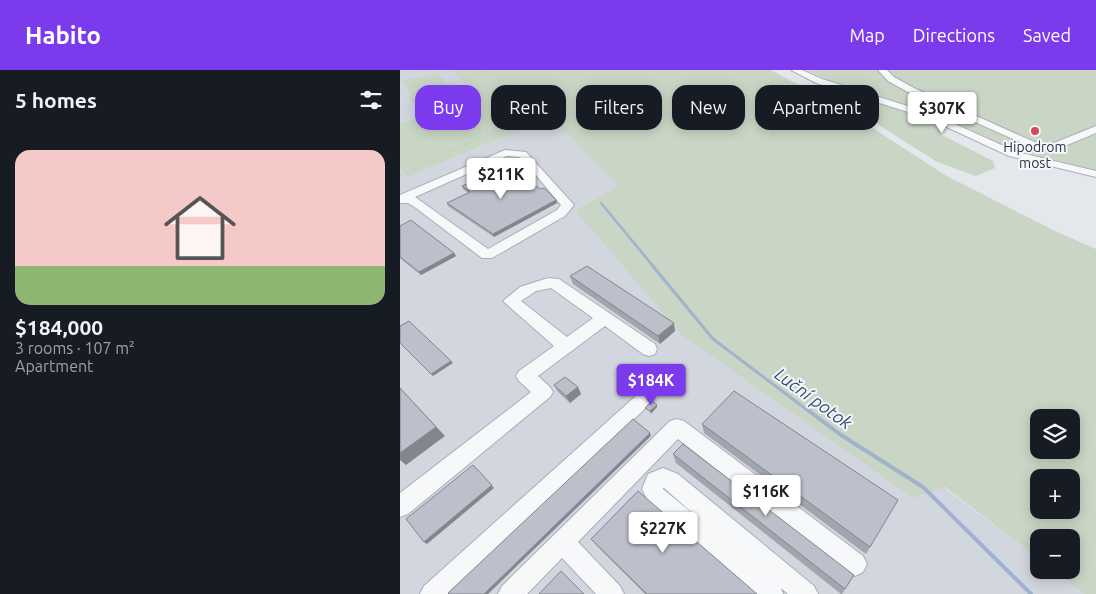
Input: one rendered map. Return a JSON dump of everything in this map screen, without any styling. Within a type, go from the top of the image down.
[{"type":"street","points":[[795,70],[819,81],[930,116],[1013,154],[1096,174]]},
{"type":"street","points":[[882,70],[891,79],[911,90],[1040,148],[1056,146],[1096,129]]},
{"type":"street","points":[[514,152],[522,154],[529,160],[568,204],[561,213],[487,255],[420,205],[412,200],[400,199],[493,157],[514,152]]},
{"type":"street","points":[[566,346],[510,301],[531,287],[545,282],[554,283],[649,349]]},
{"type":"street","points":[[400,506],[544,392],[525,376],[605,318]]},
{"type":"street","points":[[432,594],[644,399]]},
{"type":"street","points":[[638,466],[655,481]]},
{"type":"street","points":[[655,481],[664,478],[671,481],[806,594]]},
{"type":"street","points":[[655,481],[652,490],[656,496],[771,594]]},
{"type":"street","points":[[562,542],[612,594]]},
{"type":"lane","points":[[510,594],[677,427],[855,564]]},
{"type":"path","points":[[400,176],[458,148],[526,120],[525,115],[498,95],[495,90],[501,78],[494,77],[483,70]]},
{"type":"shaded area","points":[[400,70],[453,70],[464,85],[415,85],[415,118],[400,123]]},
{"type":"shaded area","points":[[519,130],[563,130],[618,186],[575,210],[1030,552],[1030,579],[1065,579],[1084,594],[400,594],[400,169],[408,177]]},
{"type":"green space","points":[[453,70],[771,70],[798,85],[755,85],[755,130],[876,130],[945,175],[1055,231],[1096,249],[1096,594],[1084,594],[1065,579],[1080,579],[1080,529],[1030,529],[1030,552],[945,487],[913,498],[682,335],[575,210],[618,186],[563,130],[566,130],[566,85],[491,85],[491,130],[519,130],[408,177],[400,169],[400,123],[415,118],[415,130],[481,130],[481,85],[464,85]]},
{"type":"green space","name":"Hipodrom most","points":[[806,70],[1096,70],[1096,171],[1013,149],[937,114],[879,96],[879,85],[844,85]]},
{"type":"green space","points":[[437,73],[446,83],[452,82],[454,85],[415,85],[415,107],[409,97],[412,96],[402,81]]},
{"type":"green space","points":[[879,103],[934,121],[941,127],[942,135],[993,161],[995,168],[976,176],[937,162],[879,125]]},
{"type":"building","points":[[502,168],[541,189],[544,188],[556,200],[493,234],[447,203],[470,192],[462,186]]},
{"type":"building","points":[[411,220],[454,253],[419,272],[400,257],[400,226]]},
{"type":"building","points":[[587,266],[674,323],[658,336],[570,276]]},
{"type":"building","points":[[409,321],[451,361],[431,374],[400,343],[400,326]]},
{"type":"building","points":[[565,377],[578,387],[566,396],[554,385]]},
{"type":"building","points":[[400,388],[436,427],[400,453]]},
{"type":"building","points":[[734,391],[898,500],[870,547],[702,424]]},
{"type":"building","points":[[652,401],[657,405],[650,411],[645,408]]},
{"type":"building","points":[[633,419],[650,433],[484,594],[448,593]]},
{"type":"building","points":[[683,444],[854,575],[845,589],[673,454]]},
{"type":"building","points":[[473,465],[492,485],[424,542],[406,519]]},
{"type":"building","points":[[638,491],[757,594],[647,594],[591,539]]},
{"type":"building","points":[[561,571],[584,594],[539,594]]},
{"type":"waterway","name":"Luční potok","points":[[601,203],[653,266]]},
{"type":"waterway","name":"Luční potok","points":[[652,265],[713,339],[806,409]]},
{"type":"waterway","name":"Luční potok","points":[[805,408],[841,435],[923,487],[1031,594]]},
{"type":"place","name":"Hipodrom most","points":[[1035,131]]}]
